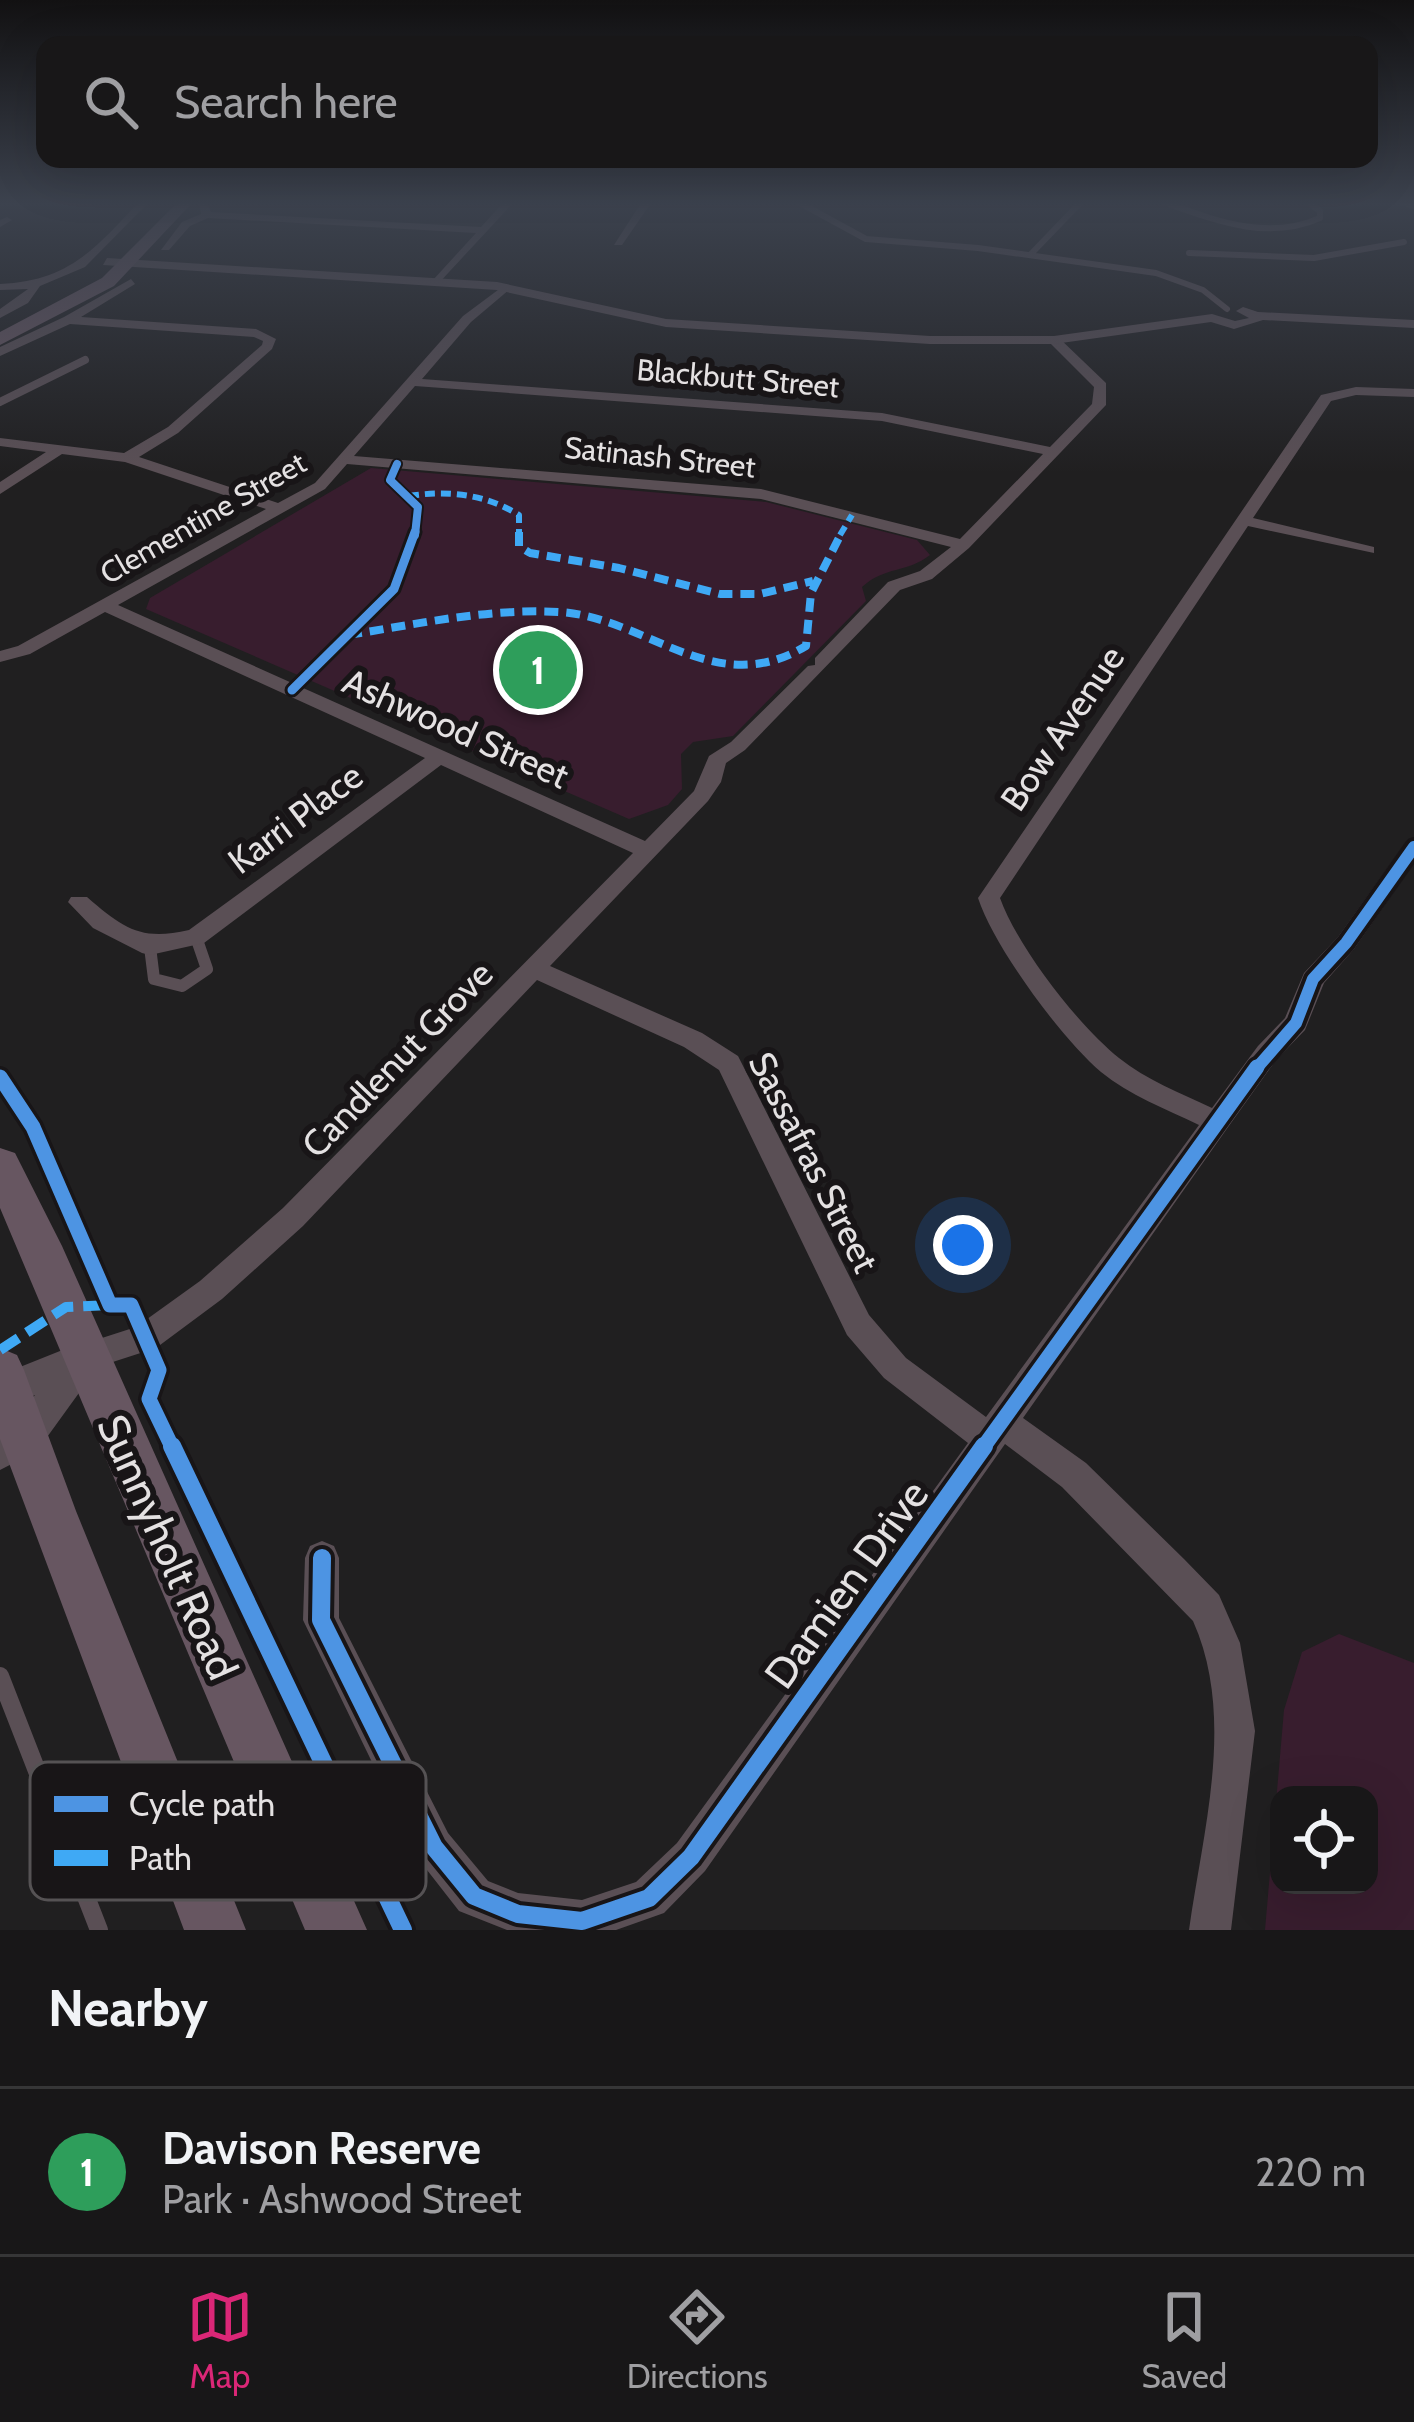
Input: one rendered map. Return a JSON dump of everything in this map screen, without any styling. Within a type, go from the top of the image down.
[{"type":"main road","points":[[0,327],[61,293]]},
{"type":"main road","points":[[0,339],[92,293]]},
{"type":"main road","name":"Sunnyholt Road","points":[[0,1165],[40,1246],[262,1762]]},
{"type":"main road","points":[[6,1408],[147,1762]]},
{"type":"main road","points":[[202,1900],[214,1930]]},
{"type":"main road","name":"Sunnyholt Road","points":[[323,1900],[336,1930]]},
{"type":"street","points":[[0,314],[31,293]]},
{"type":"street","points":[[0,352],[68,320],[104,293]]},
{"type":"street","name":"Clementine Street","points":[[0,657],[24,650],[320,486],[467,319],[499,293]]},
{"type":"street","points":[[534,293],[680,325],[946,341],[1054,340],[1212,318],[1243,325],[1256,321],[1256,316]]},
{"type":"street","points":[[1212,318],[1214,310],[1227,309],[1256,316],[1414,324]]},
{"type":"street","points":[[68,320],[256,333],[270,339],[268,346],[173,430],[127,458]]},
{"type":"street","points":[[963,544],[1104,396],[1097,380],[1054,340]]},
{"type":"street","name":"Blackbutt Street","points":[[414,382],[882,417],[1054,452]]},
{"type":"street","name":"Bow Avenue","points":[[1216,1122],[1123,1073],[1094,1050],[999,926],[989,898],[1326,398],[1356,391],[1414,393]]},
{"type":"street","points":[[0,442],[127,458],[280,508]]},
{"type":"street","points":[[0,489],[62,448]]},
{"type":"street","name":"Satinash Street","points":[[346,460],[761,494],[963,544]]},
{"type":"street","points":[[1244,520],[1368,550]]},
{"type":"street","name":"Candlenut Grove","points":[[85,1357],[145,1338],[211,1290],[293,1217],[701,796],[712,782],[716,760],[739,746],[894,586],[926,575],[963,544]]},
{"type":"street","name":"Ashwood Street","points":[[104,605],[648,851]]},
{"type":"street","name":"Karri Place","points":[[151,947],[196,937],[439,757]]},
{"type":"street","name":"Damien Drive","points":[[426,1831],[475,1896],[518,1914],[582,1921],[650,1898],[691,1857],[1216,1122],[1295,1023],[1313,979],[1346,943],[1414,847]]},
{"type":"street","points":[[79,902],[100,922],[151,947]]},
{"type":"street","name":"Sassafras Street","points":[[535,969],[693,1040],[729,1064],[858,1325],[895,1369],[1074,1475],[1206,1608],[1222,1643],[1236,1731],[1210,1930]]},
{"type":"street","points":[[6,1408],[85,1357]]},
{"type":"street","points":[[6,1408],[85,1357]]},
{"type":"street","name":"Damien Drive","points":[[322,1558],[322,1620],[392,1762]]},
{"type":"lane","points":[[1207,293],[1227,309]]},
{"type":"lane","points":[[0,403],[85,360]]},
{"type":"lane","points":[[151,947],[150,967],[159,984],[191,984],[207,969],[196,937]]},
{"type":"lane","points":[[0,1676],[34,1762]]},
{"type":"lane","points":[[87,1900],[99,1930]]},
{"type":"shaded area","points":[[371,468],[766,502],[917,540],[930,555],[862,587],[866,601],[733,736],[693,742],[681,754],[682,789],[668,805],[629,819],[146,609],[150,598]]},
{"type":"shaded area","points":[[1339,1634],[1414,1663],[1414,1930],[1265,1930],[1270,1872],[1270,1894],[1378,1894],[1378,1786],[1277,1786],[1284,1710],[1302,1652]]},
{"type":"marked path","points":[[409,496],[451,493],[494,502],[519,515],[519,546],[530,553],[619,568],[720,594],[760,594],[813,581]]},
{"type":"marked path","points":[[348,635],[468,616],[558,612],[614,622],[694,659],[727,664],[779,659],[806,646],[811,593],[852,515]]},
{"type":"marked path","points":[[0,1350],[66,1307],[110,1305]]},
{"type":"cycle path","points":[[292,690],[394,589],[404,569],[418,507],[390,480],[397,464]]},
{"type":"cycle path","points":[[426,1831],[474,1896],[518,1914],[582,1921],[649,1898],[691,1857],[1216,1122],[1267,1053],[1296,1023],[1313,979],[1346,943],[1414,847]]},
{"type":"cycle path","points":[[0,1077],[33,1127],[110,1305],[131,1305],[159,1370],[149,1399],[323,1762]]},
{"type":"cycle path","points":[[322,1558],[321,1620],[392,1762]]},
{"type":"cycle path","points":[[389,1900],[403,1930]]},
{"type":"place","name":"Davison Reserve","points":[[538,670]]}]
